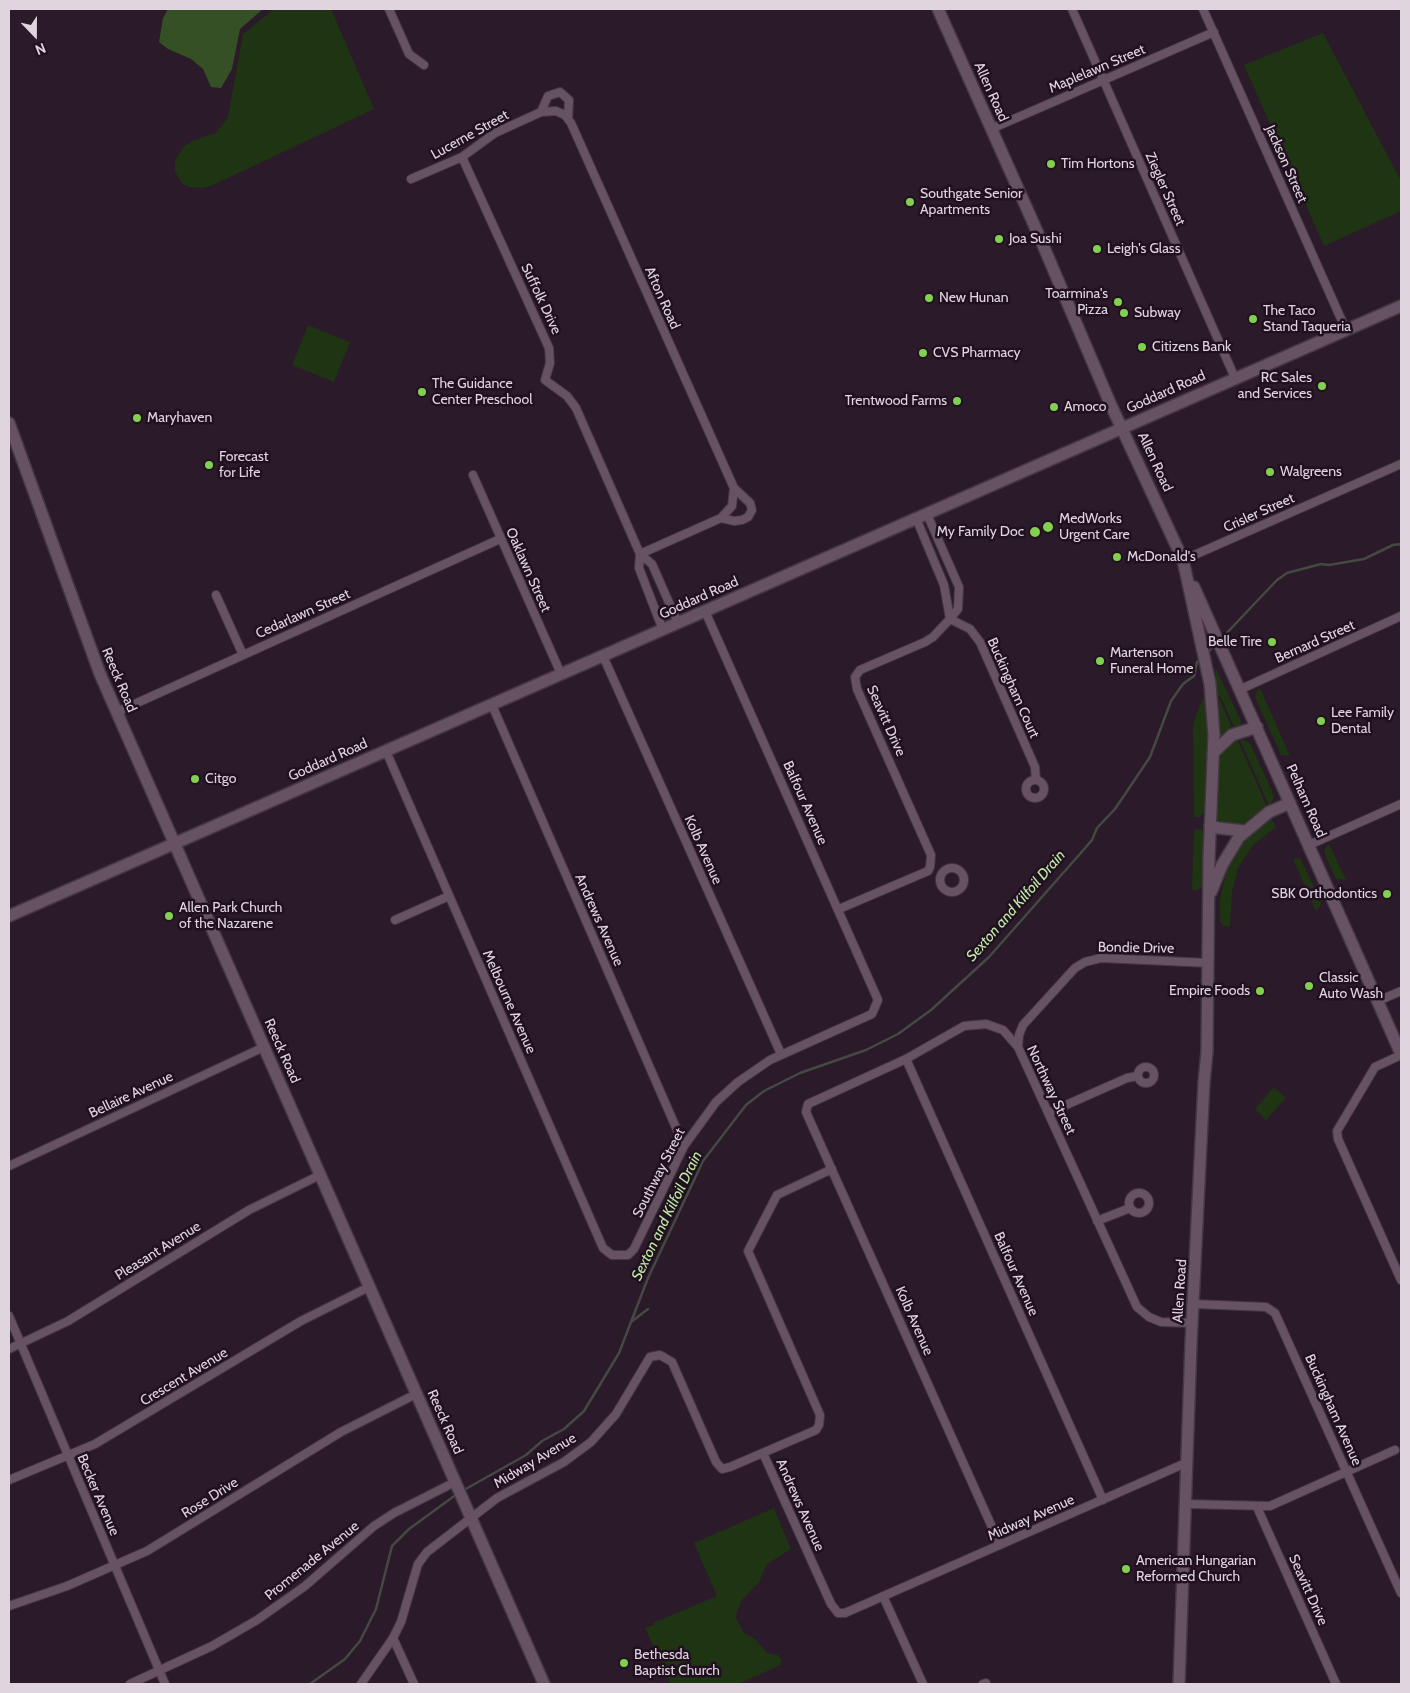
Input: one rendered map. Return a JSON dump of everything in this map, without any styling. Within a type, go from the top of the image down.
[{"type":"main road","name":"Allen Road","points":[[938,9],[1040,238],[1110,403],[1183,560],[1207,668],[1213,706],[1207,1052],[1193,1323],[1179,1684]]},
{"type":"main road","name":"Goddard Road","points":[[9,916],[1401,306]]},
{"type":"main road","name":"Reeck Road","points":[[9,423],[86,640],[116,712],[176,843],[544,1684]]},
{"type":"main road","name":"Pelham Road","points":[[1183,560],[1401,1054]]},
{"type":"main road","points":[[1213,754],[1232,735],[1256,727]]},
{"type":"main road","name":"Allen Road","points":[[1209,899],[1222,865],[1234,844],[1245,831],[1269,812],[1290,803]]},
{"type":"main road","points":[[1210,825],[1218,828],[1245,831]]},
{"type":"street","points":[[389,9],[409,54],[424,65]]},
{"type":"street","name":"Ziegler Street","points":[[1072,9],[1235,378]]},
{"type":"street","name":"Jackson Street","points":[[1203,9],[1346,330]]},
{"type":"street","name":"Maplelawn Street","points":[[991,129],[1214,32]]},
{"type":"street","name":"Lucerne Street","points":[[541,112],[548,96],[560,92]]},
{"type":"street","name":"Afton Road","points":[[560,92],[569,100],[568,119],[734,488],[750,503],[752,510],[748,517],[734,521],[721,518]]},
{"type":"street","name":"Lucerne Street","points":[[411,179],[462,157],[495,133],[541,112],[556,111],[568,119]]},
{"type":"street","name":"Suffolk Drive","points":[[462,157],[549,348],[550,363],[545,380],[568,396],[576,408],[640,554],[652,564],[678,623]]},
{"type":"street","name":"Crisler Street","points":[[1183,560],[1401,464]]},
{"type":"street","name":"Oaklawn Street","points":[[473,475],[561,674]]},
{"type":"street","points":[[640,554],[721,518],[732,506],[734,488]]},
{"type":"street","points":[[927,514],[959,587],[958,609],[950,619]]},
{"type":"street","points":[[916,518],[944,584],[950,619]]},
{"type":"street","name":"Cedarlawn Street","points":[[116,712],[500,539]]},
{"type":"street","name":"Suffolk Drive","points":[[640,554],[639,568],[663,630]]},
{"type":"street","points":[[216,595],[243,655]]},
{"type":"street","name":"Balfour Avenue","points":[[705,611],[839,909],[877,996],[878,1006]]},
{"type":"street","name":"Bernard Street","points":[[1239,690],[1401,616]]},
{"type":"street","name":"Buckingham Court","points":[[950,619],[970,629],[980,642],[1035,767],[1036,780]]},
{"type":"street","name":"Seavitt Drive","points":[[930,867],[931,855],[857,688],[855,677],[863,668],[925,642],[950,619]]},
{"type":"street","name":"Kolb Avenue","points":[[603,656],[781,1054]]},
{"type":"street","name":"Andrews Avenue","points":[[492,705],[684,1146]]},
{"type":"street","name":"Melbourne Avenue","points":[[386,751],[603,1248],[616,1256]]},
{"type":"street","points":[[1309,845],[1401,804]]},
{"type":"street","points":[[839,909],[928,871],[930,867],[942,874]]},
{"type":"street","points":[[394,920],[449,896]]},
{"type":"street","name":"Bondie Drive","points":[[1018,1047],[1019,1035],[1024,1025],[1075,968],[1085,962],[1101,958],[1209,963]]},
{"type":"street","points":[[1378,1001],[1401,991]]},
{"type":"street","name":"Southway Street","points":[[616,1256],[624,1256],[634,1249],[684,1146],[704,1117],[727,1092],[753,1070],[781,1054],[872,1014],[878,1006]]},
{"type":"street","name":"Northway Street","points":[[808,1106],[812,1101],[906,1059],[956,1029],[973,1024],[986,1024],[1003,1030],[1018,1047],[1137,1307],[1149,1317],[1161,1322],[1193,1323]]},
{"type":"street","name":"Bellaire Avenue","points":[[9,1166],[264,1047]]},
{"type":"street","points":[[1401,1054],[1374,1067],[1337,1131],[1338,1139],[1401,1280]]},
{"type":"street","name":"Balfour Avenue","points":[[906,1059],[1103,1500]]},
{"type":"street","points":[[1048,1113],[1127,1078],[1138,1076]]},
{"type":"street","name":"Kolb Avenue","points":[[808,1106],[806,1112],[1000,1545]]},
{"type":"street","name":"Andrews Avenue","points":[[832,1169],[777,1194],[748,1247],[749,1256],[821,1420],[816,1430],[763,1454],[831,1604],[838,1613],[845,1613],[883,1596]]},
{"type":"street","name":"Pleasant Avenue","points":[[9,1349],[68,1321],[249,1210],[320,1175]]},
{"type":"street","points":[[1098,1221],[1130,1208]]},
{"type":"street","name":"Crescent Avenue","points":[[9,1480],[68,1457],[128,1426],[301,1320],[369,1287]]},
{"type":"street","name":"Buckingham Avenue","points":[[1194,1304],[1266,1307],[1274,1310],[1401,1593]]},
{"type":"street","name":"Becker Avenue","points":[[9,1316],[165,1684]]},
{"type":"street","name":"Midway Avenue","points":[[360,1684],[393,1638],[401,1622],[421,1559],[509,1490],[564,1462],[591,1442],[616,1414],[646,1362],[655,1355],[665,1356],[672,1362],[720,1467],[725,1469],[763,1454]]},
{"type":"street","name":"Rose Drive","points":[[9,1606],[67,1586],[114,1566],[176,1534],[341,1432],[416,1394]]},
{"type":"street","points":[[1186,1504],[1270,1506],[1395,1450]]},
{"type":"street","name":"Midway Avenue","points":[[883,1596],[1188,1462]]},
{"type":"street","name":"Promenade Avenue","points":[[130,1684],[212,1646],[257,1620],[305,1586],[374,1526],[394,1513],[455,1484]]},
{"type":"street","name":"Seavitt Drive","points":[[1257,1507],[1336,1684]]},
{"type":"street","points":[[883,1596],[923,1684]]},
{"type":"street","points":[[393,1638],[414,1684]]},
{"type":"green space","points":[[168,9],[263,9],[240,29],[232,69],[221,88],[211,87],[203,69],[191,59],[168,49],[159,42],[163,18]]},
{"type":"green space","points":[[274,9],[331,9],[374,109],[211,186],[201,188],[189,187],[182,183],[175,172],[175,160],[184,146],[216,133],[228,117],[243,34]]},
{"type":"green space","points":[[1323,33],[1401,181],[1401,211],[1324,246],[1244,65]]},
{"type":"green space","points":[[308,325],[350,342],[334,382],[292,365]]},
{"type":"green space","points":[[1215,667],[1241,721],[1239,727],[1235,729],[1221,697],[1217,696]]},
{"type":"green space","points":[[1260,688],[1290,756],[1281,755],[1255,697],[1257,690]]},
{"type":"green space","points":[[1219,698],[1233,730],[1219,738],[1217,699]]},
{"type":"green space","points":[[1203,699],[1207,700],[1208,727],[1205,811],[1200,817],[1194,817],[1193,723]]},
{"type":"green space","points":[[1239,738],[1250,743],[1272,791],[1274,799],[1269,806]]},
{"type":"green space","points":[[1237,739],[1267,807],[1243,823],[1222,824],[1215,818],[1219,757],[1226,745]]},
{"type":"green space","points":[[1272,819],[1276,827],[1253,845],[1238,868],[1232,892],[1230,927],[1224,926],[1220,922],[1220,899],[1228,864],[1244,840]]},
{"type":"green space","points":[[1196,829],[1203,830],[1205,833],[1203,885],[1198,890],[1192,890],[1194,831]]},
{"type":"green space","points":[[1329,844],[1346,880],[1336,879],[1325,855],[1325,848]]},
{"type":"green space","points":[[1300,858],[1321,901],[1320,907],[1316,911],[1293,859]]},
{"type":"green space","points":[[1274,1087],[1286,1098],[1266,1120],[1255,1109]]},
{"type":"green space","points":[[774,1508],[791,1549],[767,1564],[759,1582],[742,1600],[735,1616],[744,1633],[755,1639],[767,1653],[778,1655],[781,1659],[781,1665],[738,1684],[671,1684],[645,1628],[717,1596],[694,1543]]},
{"type":"waterway","name":"Sexton and Kilfoil Drain","points":[[1221,639],[1277,580],[1287,573],[1321,564],[1329,565],[1364,559],[1393,545],[1401,544]]},
{"type":"waterway","name":"Sexton and Kilfoil Drain","points":[[1207,653],[1216,644]]},
{"type":"waterway","name":"Sexton and Kilfoil Drain","points":[[464,1490],[526,1455],[542,1441],[564,1429],[584,1411],[619,1353],[648,1278],[703,1161],[746,1105],[764,1091],[800,1073],[866,1050],[898,1034],[931,1010],[989,957],[1092,840],[1097,828],[1115,809],[1150,757],[1171,701],[1183,684],[1194,676],[1197,662],[1202,659]]},
{"type":"waterway","points":[[631,1322],[648,1309]]},
{"type":"waterway","name":"Sexton and Kilfoil Drain","points":[[310,1684],[345,1659],[360,1641],[376,1609],[392,1546],[409,1529],[457,1494]]},
{"type":"place","name":"Tim Hortons","points":[[1051,164]]},
{"type":"place","name":"Southgate Senior Apartments","points":[[910,202]]},
{"type":"place","name":"Joa Sushi","points":[[999,239]]},
{"type":"place","name":"Leigh's Glass","points":[[1097,249]]},
{"type":"place","name":"New Hunan","points":[[929,298]]},
{"type":"place","name":"Toarmina's Pizza","points":[[1118,302]]},
{"type":"place","name":"Subway","points":[[1124,313]]},
{"type":"place","name":"The Taco Stand Taqueria","points":[[1253,319]]},
{"type":"place","name":"Citizens Bank","points":[[1142,347]]},
{"type":"place","name":"CVS Pharmacy","points":[[923,353]]},
{"type":"place","name":"RC Sales and Services","points":[[1322,386]]},
{"type":"place","name":"The Guidance Center Preschool","points":[[422,392]]},
{"type":"place","name":"Trentwood Farms","points":[[957,401]]},
{"type":"place","name":"Amoco","points":[[1054,407]]},
{"type":"place","name":"Maryhaven","points":[[137,418]]},
{"type":"place","name":"Forecast for Life","points":[[209,465]]},
{"type":"place","name":"Walgreens","points":[[1270,472]]},
{"type":"place","name":"MedWorks Urgent Care","points":[[1048,527]]},
{"type":"place","name":"My Family Doc","points":[[1035,532]]},
{"type":"place","name":"McDonald's","points":[[1117,557]]},
{"type":"place","name":"Belle Tire","points":[[1272,642]]},
{"type":"place","name":"Martenson Funeral Home","points":[[1100,661]]},
{"type":"place","name":"Lee Family Dental","points":[[1321,721]]},
{"type":"place","name":"Citgo","points":[[195,779]]},
{"type":"place","name":"SBK Orthodontics","points":[[1387,894]]},
{"type":"place","name":"Allen Park Church of the Nazarene","points":[[169,916]]},
{"type":"place","name":"Classic Auto Wash","points":[[1309,986]]},
{"type":"place","name":"Empire Foods","points":[[1260,991]]},
{"type":"place","name":"American Hungarian Reformed Church","points":[[1126,1569]]},
{"type":"place","name":"Bethesda Baptist Church","points":[[624,1663]]}]
